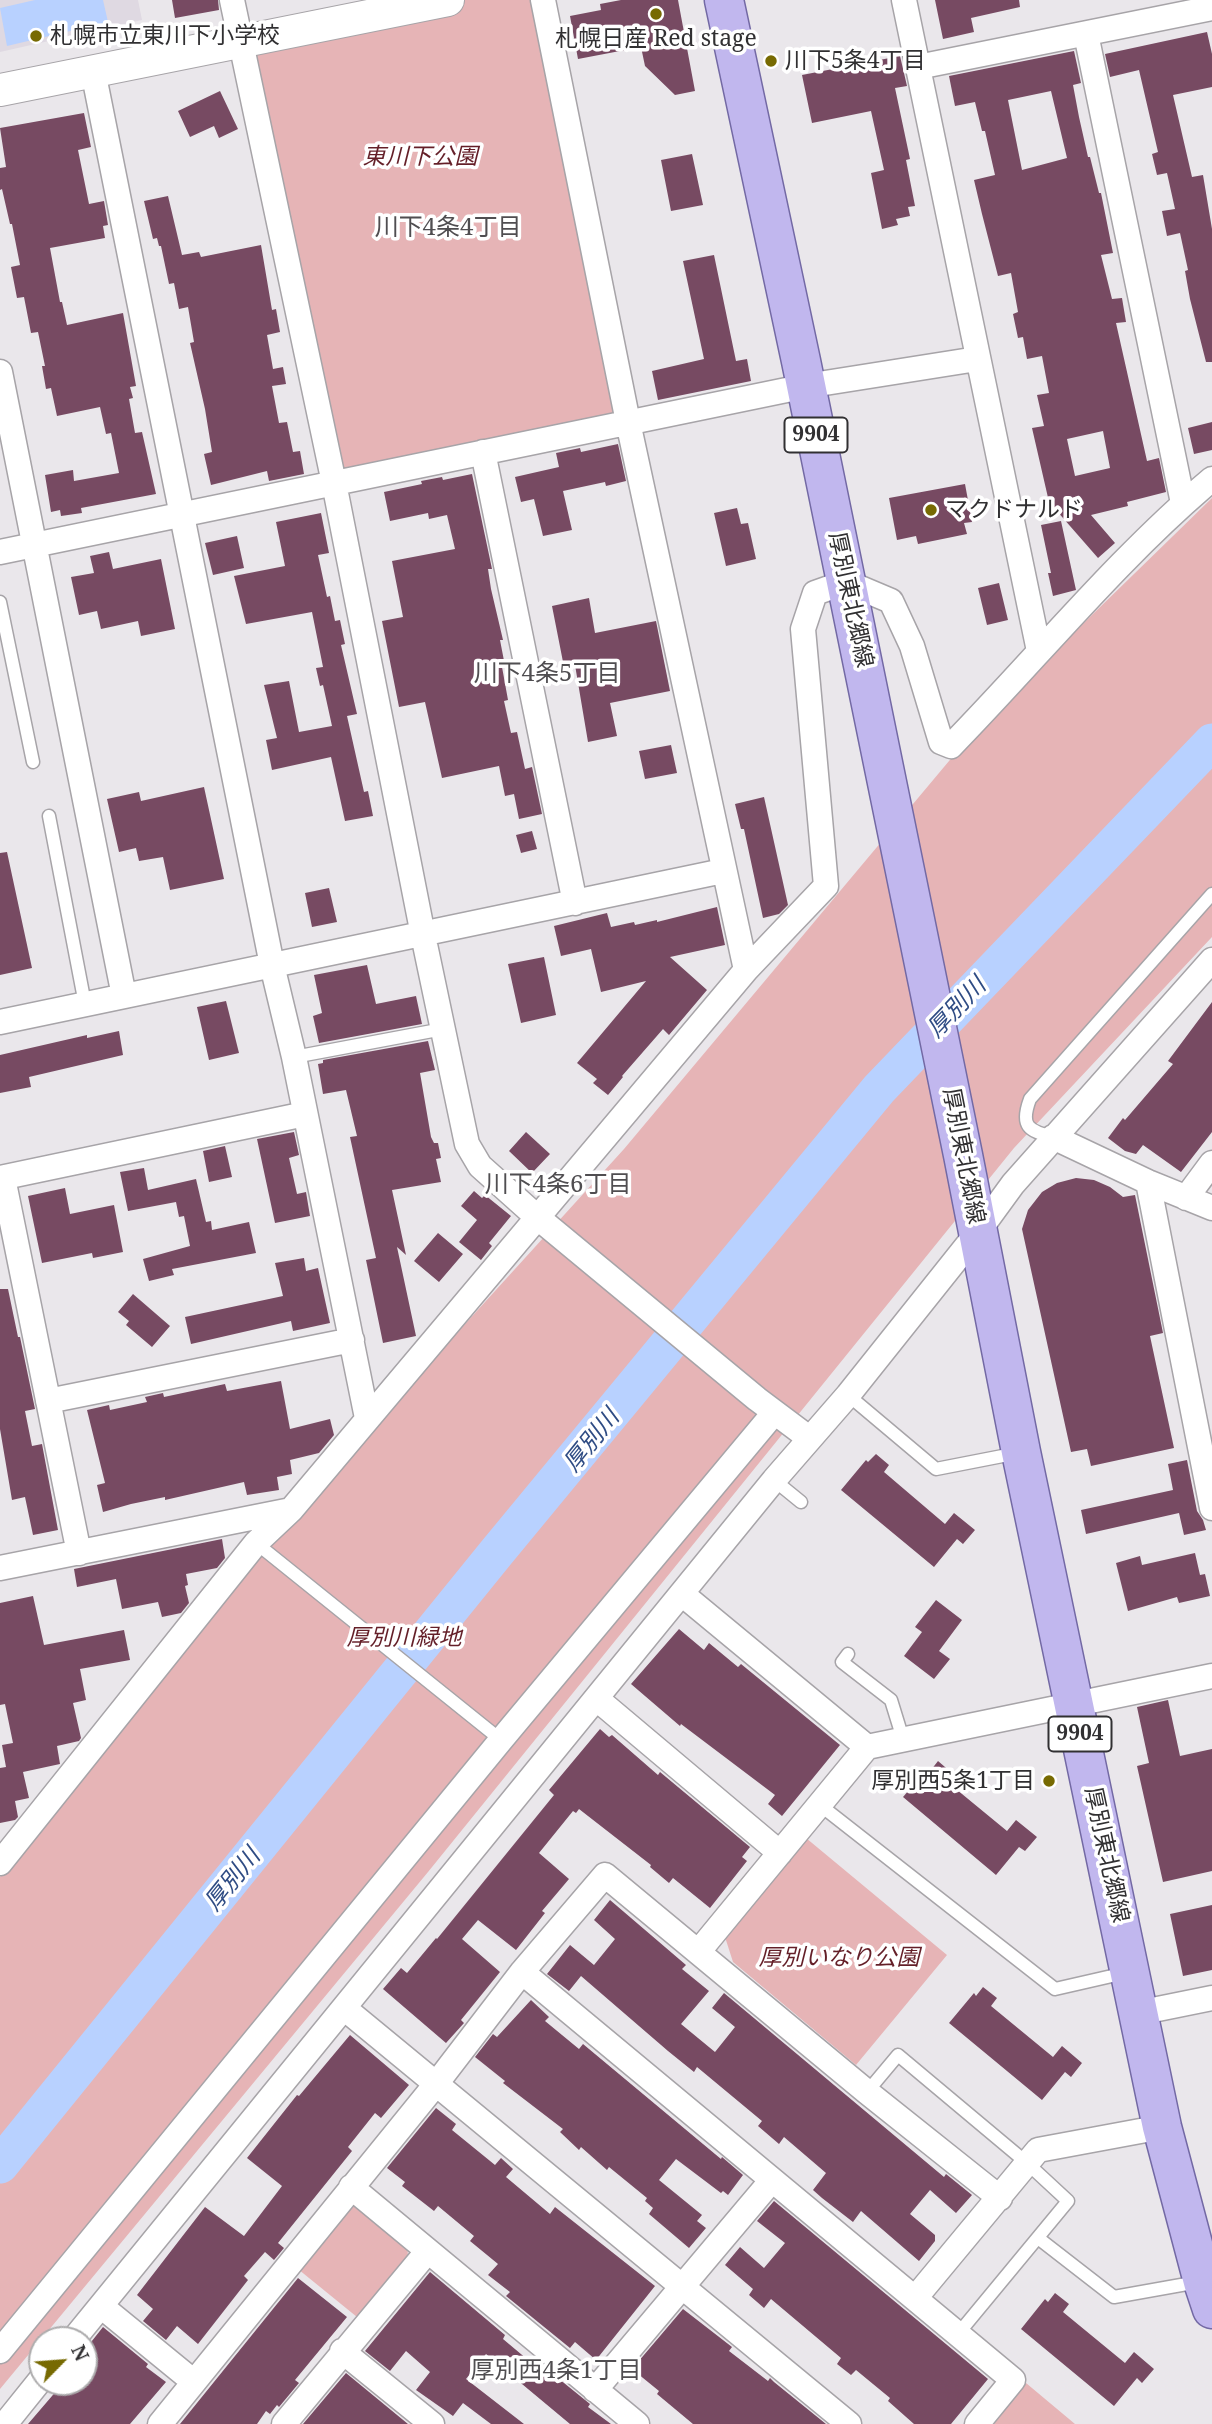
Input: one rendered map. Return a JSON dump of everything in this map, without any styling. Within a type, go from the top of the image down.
[{"type":"main road","name":"厚別東北郷線","points":[[724,0],[806,386],[1129,1972],[1162,2127],[1207,2295]]},
{"type":"street","points":[[232,0],[334,483],[467,1144],[480,1166],[537,1217],[766,1406],[809,1438]]},
{"type":"street","points":[[0,90],[241,43],[392,5],[448,0]]},
{"type":"street","points":[[543,0],[628,422],[746,970]]},
{"type":"street","points":[[904,0],[1039,651]]},
{"type":"street","points":[[918,67],[1212,8]]},
{"type":"street","points":[[1086,34],[1182,503]]},
{"type":"street","points":[[93,71],[272,965],[294,1057],[367,1418]]},
{"type":"street","points":[[0,552],[806,386],[977,359]]},
{"type":"street","points":[[0,372],[124,996]]},
{"type":"street","points":[[483,452],[575,903]]},
{"type":"street","points":[[0,1863],[256,1543],[291,1510],[746,970],[826,886],[803,629],[816,593],[846,582],[891,601],[912,646],[941,742],[951,746],[1182,503],[1212,479]]},
{"type":"street","points":[[0,1022],[723,871]]},
{"type":"street","points":[[85,2326],[774,1480],[848,1395],[1013,1184],[1212,960]]},
{"type":"street","points":[[79,1553],[1,1178],[304,1114]]},
{"type":"street","points":[[1053,1137],[1148,1182],[1212,1208]]},
{"type":"street","points":[[1186,1198],[1212,1163]]},
{"type":"street","points":[[1148,1182],[1212,1508]]},
{"type":"street","points":[[48,1401],[352,1340]]},
{"type":"street","points":[[0,2351],[766,1406]]},
{"type":"street","points":[[0,1569],[291,1510]]},
{"type":"street","points":[[682,1594],[867,1747]]},
{"type":"street","points":[[699,1951],[867,1747],[1212,1676]]},
{"type":"street","points":[[597,1699],[780,1853]]},
{"type":"street","points":[[160,2424],[436,2084],[522,1972],[605,1875],[867,2092],[1000,2197]]},
{"type":"street","points":[[522,1972],[1013,2380],[977,2424]]},
{"type":"street","points":[[1138,2013],[1212,1998]]},
{"type":"street","points":[[344,2008],[849,2424]]},
{"type":"street","points":[[916,2297],[1038,2150],[1162,2127]]},
{"type":"street","points":[[595,2390],[772,2180]]},
{"type":"street","points":[[351,2187],[637,2424]]},
{"type":"street","points":[[284,2424],[342,2351],[428,2252]]},
{"type":"street","points":[[101,2306],[194,2382]]},
{"type":"street","points":[[342,2351],[432,2424]]},
{"type":"street","points":[[5,2424],[28,2395]]},
{"type":"lane","points":[[0,602],[33,762]]},
{"type":"lane","points":[[48,816],[85,1004]]},
{"type":"lane","points":[[1053,1137],[1035,1133],[1026,1123],[1024,1116],[1030,1099],[1212,894]]},
{"type":"lane","points":[[294,1057],[443,1029]]},
{"type":"lane","points":[[848,1395],[936,1469],[1021,1452]]},
{"type":"lane","points":[[774,1480],[801,1502]]},
{"type":"lane","points":[[256,1543],[497,1737]]},
{"type":"lane","points":[[848,1654],[842,1661],[891,1700],[903,1739]]},
{"type":"lane","points":[[820,1805],[1055,1989],[1129,1972]]},
{"type":"lane","points":[[867,2092],[898,2055],[1027,2163],[1068,2201],[958,2334]]},
{"type":"lane","points":[[1038,2238],[1114,2297],[1207,2295]]},
{"type":"shaded area","name":"札幌市立東川下小学校","points":[[0,0],[138,0],[142,20],[0,52]]},
{"type":"green space","name":"東川下公園","points":[[445,0],[537,0],[621,415],[337,475],[248,40]]},
{"type":"green space","name":"厚別川緑地","points":[[1212,498],[1212,937],[1014,1148],[428,1872],[52,2326],[28,2326],[28,2355],[0,2389],[0,1877],[277,1531],[624,1149],[980,724]]},
{"type":"green space","name":"厚別いなり公園","points":[[806,1838],[947,1955],[856,2065],[733,1962],[725,1937]]},
{"type":"green space","points":[[357,2201],[407,2243],[408,2256],[357,2317],[293,2265]]},
{"type":"green space","points":[[1026,2383],[1075,2424],[994,2424]]},
{"type":"water","name":"札幌市立東川下小学校","points":[[35,0],[103,0],[108,22],[7,46],[0,8]]},
{"type":"building","points":[[172,0],[218,0],[219,10],[175,18]]},
{"type":"building","points":[[621,0],[678,0],[695,91],[675,95],[645,66],[641,47],[578,59],[570,16],[601,10],[600,4]]},
{"type":"building","points":[[935,0],[1019,0],[1020,7],[971,18],[974,32],[943,39]]},
{"type":"building","points":[[1207,32],[1212,54],[1212,87],[1173,95],[1192,177],[1203,175],[1212,229],[1212,362],[1206,362],[1190,299],[1185,271],[1188,270],[1180,233],[1167,236],[1162,211],[1175,209],[1167,173],[1157,175],[1152,154],[1158,152],[1139,70],[1110,77],[1105,54]]},
{"type":"building","points":[[1074,51],[1081,83],[1073,85],[1079,117],[1088,157],[1101,193],[1113,253],[1101,255],[1112,299],[1122,298],[1126,322],[1116,323],[1147,461],[1159,458],[1166,492],[1127,502],[1128,506],[1091,515],[1115,543],[1098,558],[1049,502],[1032,428],[1044,426],[1037,395],[1049,393],[1042,356],[1027,359],[1023,337],[1018,338],[1013,314],[1018,312],[1011,273],[998,276],[974,180],[995,175],[985,131],[982,131],[975,102],[955,106],[949,76]],"holes":[[[1051,91],[1067,158],[1022,170],[1008,100]],[[1103,431],[1110,468],[1075,476],[1067,439]]]},
{"type":"building","points":[[900,56],[907,86],[895,88],[910,159],[906,160],[915,206],[908,207],[910,216],[896,219],[898,225],[882,229],[871,173],[884,170],[871,111],[812,123],[802,75]]},
{"type":"building","points":[[220,91],[238,129],[219,138],[214,126],[190,137],[178,111]]},
{"type":"building","points":[[84,113],[91,147],[78,150],[89,204],[104,201],[108,225],[103,226],[105,238],[50,248],[60,302],[67,325],[123,313],[136,386],[130,387],[133,398],[129,399],[135,433],[142,432],[156,494],[81,508],[82,513],[61,516],[60,510],[51,512],[45,475],[73,470],[74,481],[119,473],[111,433],[106,434],[100,407],[57,416],[51,388],[46,389],[42,366],[45,366],[38,332],[31,333],[24,297],[17,298],[11,267],[20,265],[12,224],[2,189],[0,190],[0,168],[6,167],[0,128]]},
{"type":"building","points":[[692,154],[703,205],[671,211],[661,160]]},
{"type":"building","points":[[168,196],[182,255],[199,252],[201,257],[261,245],[272,310],[276,309],[280,332],[267,335],[273,369],[283,367],[286,384],[272,386],[279,423],[287,422],[293,452],[300,451],[304,474],[269,481],[267,471],[211,485],[204,454],[212,452],[190,343],[194,342],[188,307],[179,309],[174,283],[169,284],[161,246],[157,238],[153,239],[144,201]]},
{"type":"building","points":[[714,255],[736,361],[747,359],[751,381],[658,400],[652,371],[704,359],[683,261]]},
{"type":"building","points":[[1212,422],[1212,450],[1194,454],[1188,428]]},
{"type":"building","points":[[618,444],[626,481],[606,486],[605,482],[563,491],[572,530],[543,536],[534,499],[521,502],[515,477],[559,467],[556,453],[580,448],[581,452]]},
{"type":"building","points":[[472,474],[492,569],[488,569],[491,589],[503,640],[500,640],[505,666],[502,667],[508,700],[504,701],[511,733],[517,732],[525,769],[532,767],[542,814],[519,819],[514,794],[505,796],[499,766],[442,778],[425,702],[399,707],[382,621],[403,617],[392,561],[455,549],[447,515],[429,519],[428,513],[390,521],[384,492],[422,484],[421,481]]},
{"type":"building","name":"マクドナルド","points":[[965,484],[972,522],[964,523],[967,534],[918,544],[916,536],[897,540],[889,498]]},
{"type":"building","points":[[737,508],[741,524],[748,523],[756,559],[726,566],[714,513]]},
{"type":"building","points":[[321,513],[329,553],[318,555],[335,621],[340,620],[345,644],[341,645],[357,714],[347,716],[364,792],[368,791],[373,816],[345,821],[331,757],[272,770],[266,740],[277,738],[264,685],[289,681],[299,732],[332,726],[323,685],[320,686],[316,668],[323,667],[312,612],[246,624],[234,576],[285,566],[276,522]]},
{"type":"building","points":[[1061,521],[1076,590],[1053,596],[1041,525]]},
{"type":"building","points":[[237,536],[244,568],[213,575],[205,543]]},
{"type":"building","points":[[109,552],[113,569],[161,559],[175,629],[141,636],[138,621],[101,629],[97,611],[79,615],[71,577],[94,573],[90,556]]},
{"type":"building","points":[[999,583],[1008,620],[987,625],[978,588]]},
{"type":"building","points":[[589,598],[595,633],[656,621],[670,691],[610,703],[617,736],[588,742],[575,665],[564,667],[552,606]]},
{"type":"building","points":[[671,745],[677,773],[645,779],[639,751]]},
{"type":"building","points":[[204,787],[224,879],[170,890],[163,857],[139,861],[136,848],[119,852],[107,799],[139,792],[141,801]]},
{"type":"building","points":[[764,797],[788,905],[779,914],[763,918],[744,829],[741,829],[735,804]]},
{"type":"building","points":[[532,831],[537,849],[521,853],[516,835]]},
{"type":"building","points":[[7,852],[32,968],[0,975],[0,853]]},
{"type":"building","points":[[329,888],[337,922],[312,927],[305,893]]},
{"type":"building","points":[[717,907],[725,945],[670,957],[707,990],[669,1035],[663,1029],[608,1095],[593,1083],[597,1079],[577,1063],[646,981],[601,992],[591,949],[561,956],[554,926],[607,913],[611,927],[634,922],[635,925]]},
{"type":"building","points":[[544,957],[556,1015],[521,1023],[508,964]]},
{"type":"building","points":[[367,965],[376,1004],[416,996],[422,1024],[319,1043],[313,1016],[322,1013],[314,975]]},
{"type":"building","points":[[226,1001],[239,1053],[209,1060],[197,1007]]},
{"type":"building","points":[[1212,1002],[1212,1132],[1181,1172],[1143,1145],[1136,1154],[1125,1151],[1108,1138],[1173,1064],[1168,1061]]},
{"type":"building","points":[[119,1031],[123,1055],[29,1077],[31,1087],[0,1093],[0,1055],[87,1035],[87,1038]]},
{"type":"building","points":[[428,1041],[435,1070],[420,1073],[431,1137],[434,1143],[438,1143],[441,1158],[436,1159],[441,1182],[392,1190],[406,1255],[397,1247],[416,1336],[383,1343],[366,1260],[376,1258],[350,1137],[357,1136],[346,1090],[323,1094],[318,1064],[323,1063],[323,1060]]},
{"type":"building","points":[[294,1132],[299,1155],[289,1158],[297,1194],[306,1192],[310,1216],[275,1223],[257,1139]]},
{"type":"building","points":[[526,1132],[550,1154],[532,1173],[509,1151]]},
{"type":"building","points":[[225,1146],[232,1177],[209,1182],[203,1151]]},
{"type":"building","points":[[144,1168],[148,1190],[196,1179],[206,1222],[211,1221],[212,1230],[249,1222],[256,1253],[172,1269],[174,1275],[149,1281],[143,1259],[190,1246],[184,1216],[179,1217],[176,1202],[128,1211],[120,1172]]},
{"type":"building","points":[[1076,1178],[1094,1180],[1123,1197],[1135,1195],[1163,1333],[1150,1336],[1174,1448],[1091,1466],[1087,1449],[1071,1452],[1022,1229],[1028,1210],[1042,1192],[1057,1183]]},
{"type":"building","points":[[65,1188],[70,1214],[114,1205],[123,1252],[93,1258],[92,1253],[42,1263],[28,1196]]},
{"type":"building","points":[[474,1191],[482,1198],[485,1195],[511,1216],[489,1243],[492,1246],[481,1260],[459,1242],[477,1220],[461,1206]]},
{"type":"building","points":[[438,1233],[463,1254],[439,1282],[414,1261]]},
{"type":"building","points":[[304,1258],[306,1271],[318,1268],[330,1323],[293,1331],[291,1321],[191,1344],[185,1317],[283,1296],[275,1263]]},
{"type":"building","points":[[0,1289],[8,1289],[20,1337],[35,1409],[25,1411],[32,1446],[42,1444],[58,1530],[33,1535],[25,1497],[12,1500],[0,1429]]},
{"type":"building","points":[[133,1294],[170,1326],[152,1347],[126,1325],[129,1321],[118,1312]]},
{"type":"building","points":[[281,1381],[290,1429],[330,1419],[334,1435],[319,1453],[290,1460],[292,1474],[277,1477],[279,1490],[247,1495],[244,1482],[103,1512],[97,1485],[105,1483],[87,1410],[109,1405],[110,1410],[147,1402],[145,1397],[163,1393],[164,1397],[225,1384],[227,1391]]},
{"type":"building","points":[[876,1454],[889,1465],[884,1472],[945,1524],[954,1513],[975,1530],[963,1544],[957,1539],[934,1567],[841,1490],[866,1460],[868,1462]]},
{"type":"building","points":[[1187,1460],[1197,1511],[1206,1530],[1184,1535],[1179,1513],[1086,1534],[1081,1510],[1173,1490],[1168,1464]]},
{"type":"building","points":[[222,1539],[225,1558],[217,1568],[186,1574],[188,1585],[185,1586],[189,1603],[181,1613],[162,1617],[158,1602],[122,1609],[116,1579],[77,1587],[74,1569]]},
{"type":"building","points":[[1195,1553],[1200,1575],[1205,1574],[1210,1596],[1179,1603],[1177,1597],[1128,1611],[1116,1563],[1140,1556],[1142,1565]]},
{"type":"building","points":[[33,1596],[44,1645],[124,1630],[130,1660],[80,1669],[86,1700],[73,1703],[81,1738],[79,1741],[57,1746],[60,1764],[23,1772],[29,1798],[15,1801],[18,1817],[15,1820],[0,1823],[0,1768],[6,1767],[2,1745],[13,1743],[5,1704],[0,1705],[0,1603]]},
{"type":"building","points":[[936,1600],[962,1620],[939,1651],[950,1659],[934,1679],[904,1656],[922,1632],[915,1627]]},
{"type":"building","points":[[679,1629],[704,1650],[709,1643],[738,1667],[741,1664],[840,1745],[782,1816],[768,1804],[775,1795],[681,1724],[680,1726],[631,1684]]},
{"type":"building","points":[[1168,1700],[1180,1756],[1212,1749],[1212,1871],[1163,1882],[1137,1766],[1149,1763],[1137,1707]]},
{"type":"building","points":[[600,1729],[609,1737],[612,1735],[658,1775],[660,1772],[750,1847],[742,1857],[747,1861],[710,1908],[673,1878],[669,1883],[650,1867],[651,1865],[579,1809],[576,1813],[573,1811],[539,1853],[569,1879],[542,1911],[545,1913],[516,1950],[478,1920],[462,1939],[500,1972],[461,2020],[464,2023],[446,2043],[383,1989],[401,1968],[407,1973],[437,1939],[554,1795],[549,1790]]},
{"type":"building","points":[[938,1761],[952,1773],[945,1780],[1007,1831],[1016,1820],[1037,1837],[1025,1851],[1019,1847],[996,1875],[903,1797],[928,1768],[931,1770]]},
{"type":"building","points":[[610,1900],[686,1965],[682,1969],[709,1991],[681,2024],[715,2052],[735,2027],[712,2008],[724,1993],[944,2177],[946,2174],[972,2195],[956,2213],[930,2190],[910,2214],[935,2235],[935,2241],[919,2261],[861,2211],[853,2222],[822,2198],[813,2190],[826,2173],[784,2137],[779,2144],[758,2126],[762,2121],[697,2067],[694,2072],[581,1976],[569,1991],[547,1974],[570,1945],[594,1965],[615,1939],[594,1920]]},
{"type":"building","points":[[1212,1905],[1212,1970],[1183,1976],[1170,1914]]},
{"type":"building","points":[[983,1987],[997,1998],[991,2006],[1053,2057],[1062,2046],[1082,2063],[1071,2077],[1065,2072],[1042,2100],[949,2023],[974,1993],[976,1996]]},
{"type":"building","points":[[531,2000],[549,2017],[545,2021],[579,2049],[583,2044],[743,2175],[728,2195],[723,2191],[721,2193],[676,2159],[659,2180],[702,2215],[697,2221],[706,2228],[689,2248],[649,2214],[653,2208],[645,2201],[647,2198],[609,2167],[607,2170],[581,2147],[579,2150],[560,2132],[563,2129],[503,2083],[505,2081],[475,2057],[493,2034],[497,2037]]},
{"type":"building","points":[[350,2035],[409,2085],[381,2118],[375,2113],[348,2147],[352,2151],[278,2243],[284,2248],[274,2260],[265,2252],[244,2276],[248,2280],[198,2344],[177,2326],[166,2340],[143,2321],[153,2309],[137,2295],[205,2207],[244,2236],[282,2186],[247,2158],[297,2095],[299,2096]]},
{"type":"building","points":[[436,2108],[456,2124],[452,2130],[495,2165],[501,2158],[513,2169],[506,2177],[550,2214],[555,2207],[655,2286],[596,2360],[575,2342],[570,2348],[506,2296],[510,2292],[488,2275],[498,2264],[470,2241],[474,2236],[438,2206],[434,2211],[402,2186],[405,2182],[387,2168]]},
{"type":"building","points":[[774,2201],[988,2379],[951,2424],[914,2424],[888,2401],[890,2398],[856,2370],[851,2375],[837,2364],[841,2358],[771,2299],[764,2308],[749,2295],[753,2289],[725,2265],[740,2247],[764,2268],[785,2243],[757,2221]]},
{"type":"building","points":[[430,2272],[505,2335],[503,2339],[540,2370],[543,2366],[611,2424],[570,2424],[486,2354],[466,2379],[524,2424],[491,2424],[463,2403],[453,2416],[416,2390],[430,2372],[406,2351],[390,2371],[365,2351]]},
{"type":"building","points":[[298,2278],[347,2317],[295,2380],[299,2383],[279,2407],[277,2405],[270,2414],[266,2411],[257,2424],[180,2424]]},
{"type":"building","points":[[1055,2293],[1069,2304],[1063,2312],[1125,2363],[1134,2352],[1154,2369],[1142,2383],[1137,2378],[1114,2406],[1021,2329],[1045,2299],[1048,2302]]},
{"type":"building","points":[[683,2309],[732,2347],[729,2351],[768,2381],[770,2378],[826,2424],[693,2424],[632,2369]]},
{"type":"building","points":[[103,2327],[166,2382],[130,2424],[28,2424],[52,2396],[98,2396],[98,2333]]},
{"type":"building","points":[[346,2373],[408,2424],[303,2424]]},
{"type":"waterway","name":"厚別川","points":[[0,2165],[496,1553],[879,1089],[1212,742]]},
{"type":"place","name":"札幌日産 Red stage","points":[[656,14]]},
{"type":"place","name":"札幌市立東川下小学校","points":[[36,36]]},
{"type":"place","name":"川下5条4丁目","points":[[771,61]]},
{"type":"place","name":"マクドナルド","points":[[931,510]]},
{"type":"place","name":"厚別西5条1丁目","points":[[1049,1781]]},
{"type":"district","name":"川下4条4丁目","points":[[448,228]]},
{"type":"district","name":"川下4条5丁目","points":[[547,674]]},
{"type":"district","name":"川下4条6丁目","points":[[558,1185]]},
{"type":"district","name":"厚別西4条1丁目","points":[[556,2371]]}]
